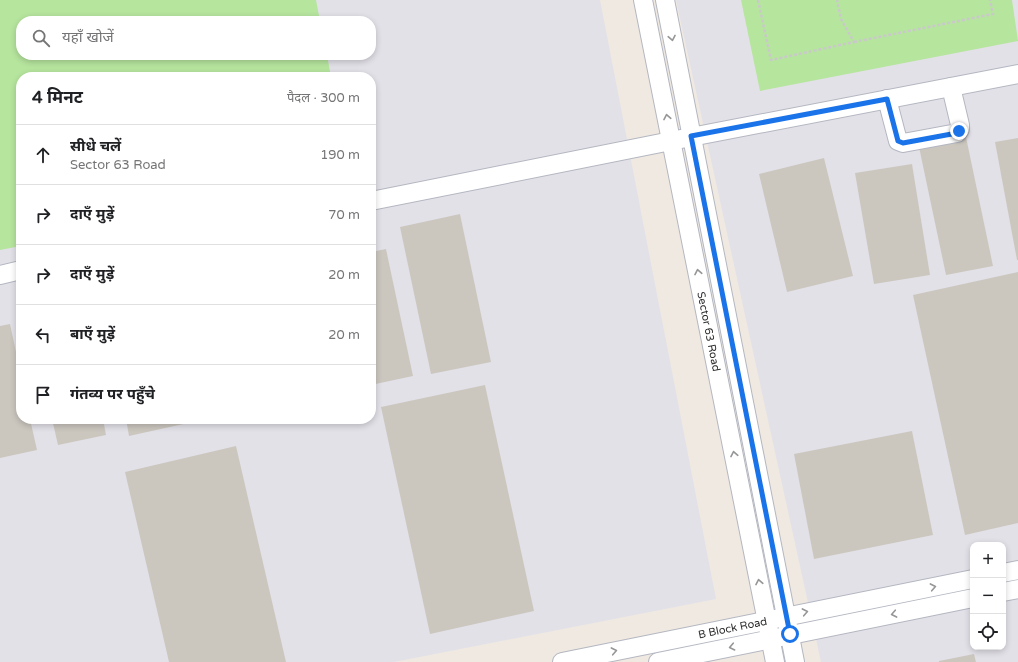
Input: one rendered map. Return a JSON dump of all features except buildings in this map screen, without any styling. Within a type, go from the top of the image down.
[{"type":"street","name":"Sector 63 Road","points":[[643,0],[775,662]]},
{"type":"street","name":"Sector 63 Road","points":[[665,0],[796,662]]},
{"type":"street","points":[[376,200],[691,136],[1018,74]]},
{"type":"street","points":[[887,99],[898,141],[903,143],[957,133],[960,129],[960,124],[951,87]]},
{"type":"street","points":[[0,274],[16,271]]},
{"type":"street","points":[[1006,572],[1018,570]]},
{"type":"street","name":"B Block Road","points":[[562,662],[970,580]]},
{"type":"street","points":[[1006,591],[1018,589]]},
{"type":"street","name":"B Block Road","points":[[658,662],[970,599]]},
{"type":"path","points":[[758,0],[771,60],[993,14],[990,0]]},
{"type":"path","points":[[837,0],[841,19],[854,42]]},
{"type":"shaded area","points":[[0,0],[600,0],[716,599],[394,662],[0,662]]},
{"type":"shaded area","points":[[676,0],[1018,0],[1018,662],[821,662]]},
{"type":"green space","points":[[0,0],[316,0],[319,16],[16,16],[16,60],[328,60],[330,72],[16,72],[16,247],[0,250]]},
{"type":"green space","points":[[741,0],[1012,0],[1018,41],[760,91]]},
{"type":"route","points":[[790,634],[691,136],[887,99],[898,141],[903,143],[957,133],[959,131]]}]
